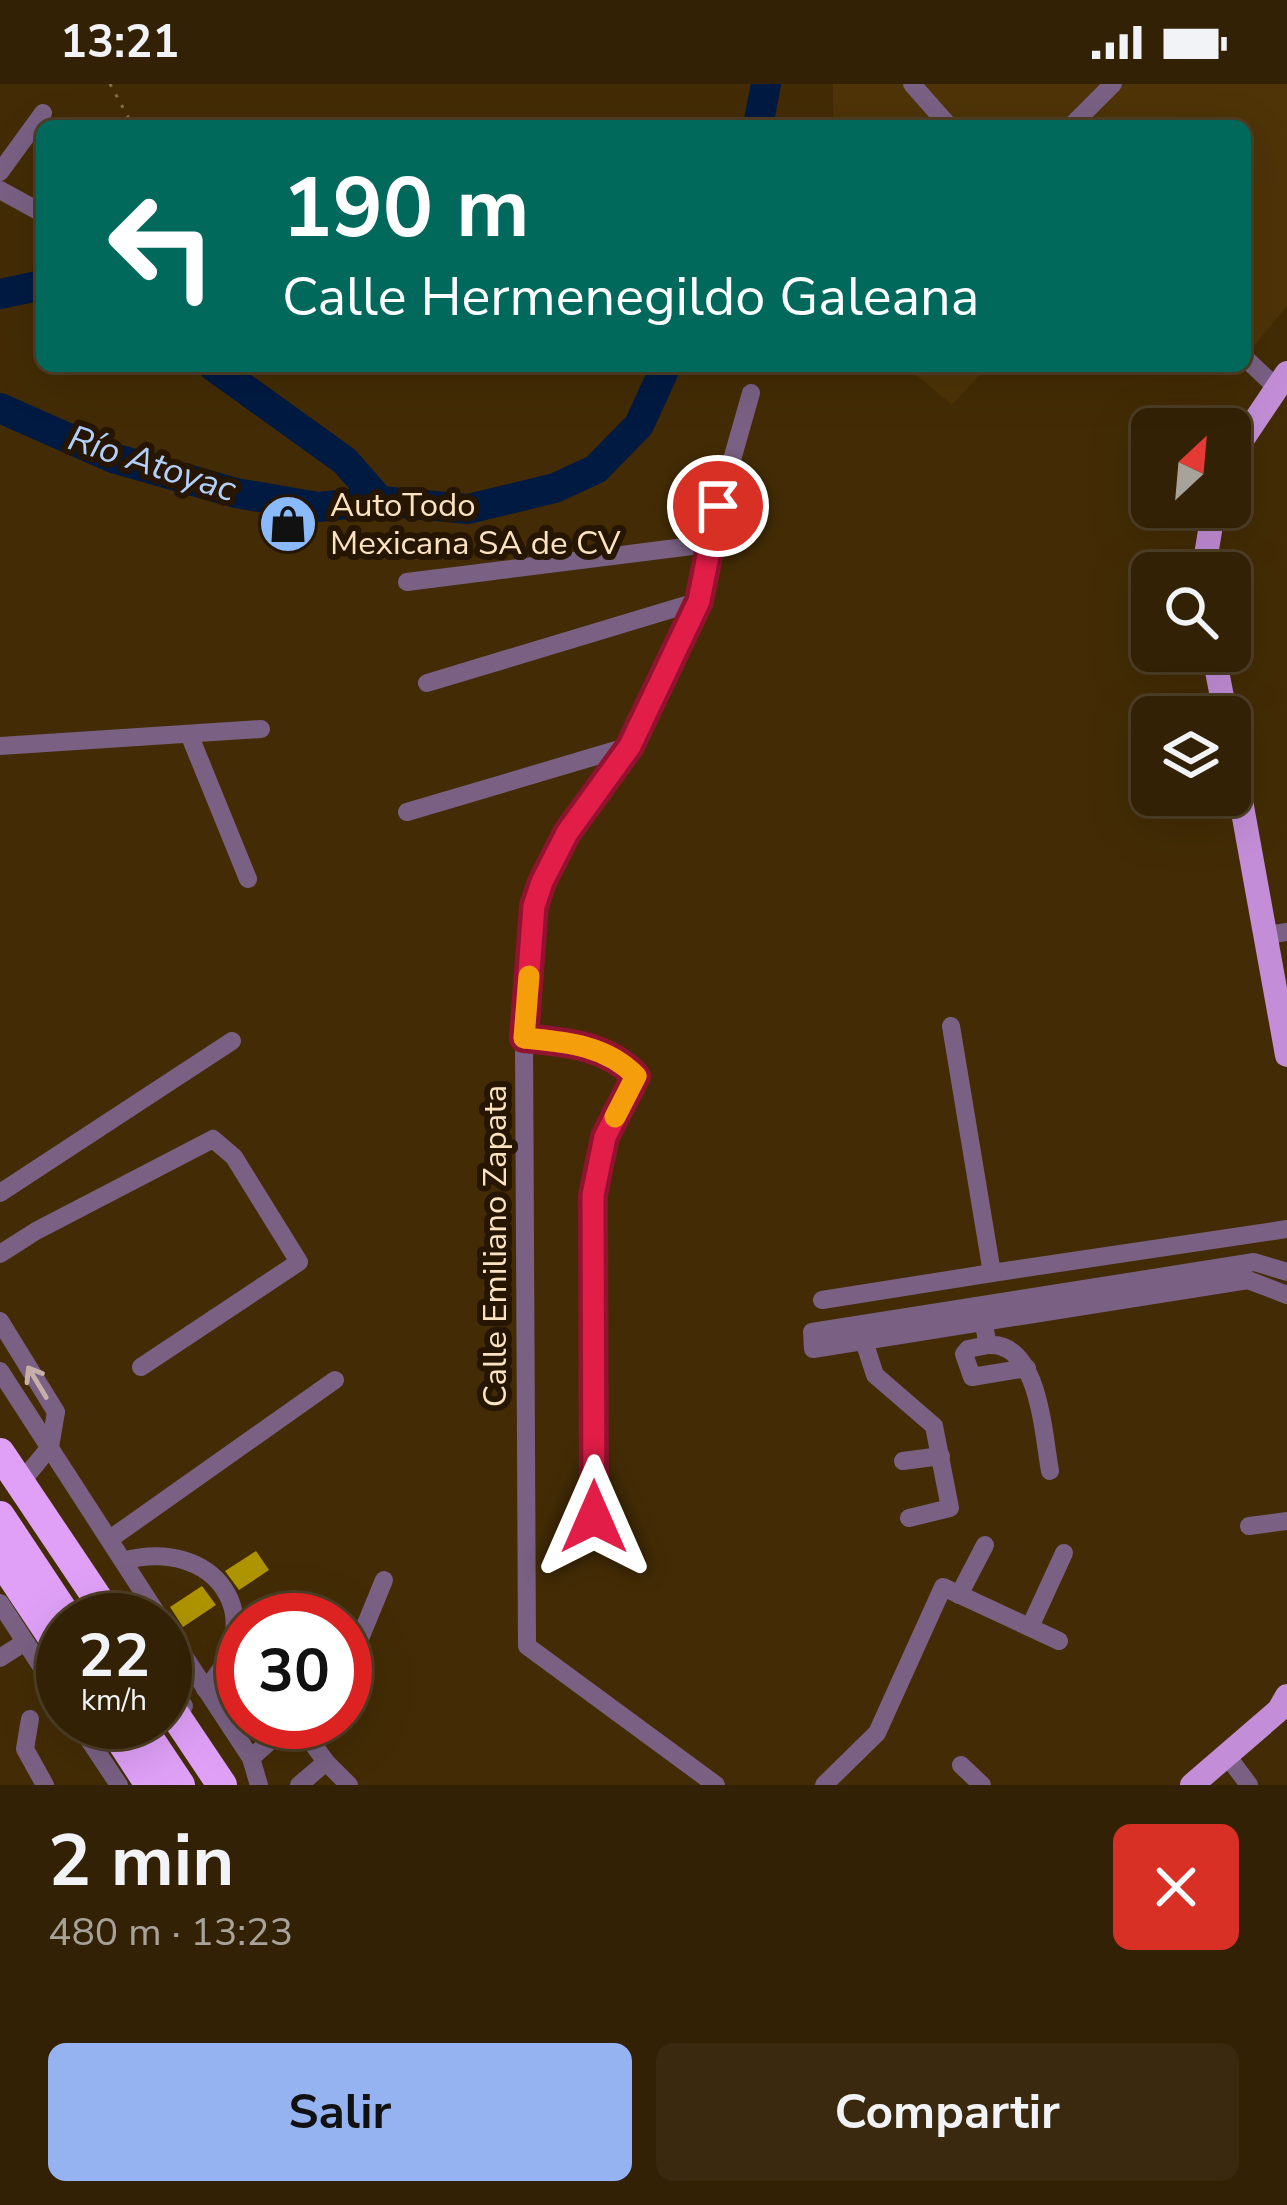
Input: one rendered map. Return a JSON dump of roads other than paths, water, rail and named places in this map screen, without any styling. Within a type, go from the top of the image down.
[{"type":"highway","points":[[0,1450],[94,1593]]},
{"type":"highway","points":[[14,1475],[82,1593]]},
{"type":"highway","points":[[0,1516],[51,1593]]},
{"type":"highway","points":[[0,1558],[36,1612]]},
{"type":"highway","points":[[192,1740],[222,1785]]},
{"type":"highway","points":[[127,1749],[150,1785]]},
{"type":"highway","points":[[156,1749],[180,1785]]},
{"type":"highway","points":[[183,1749],[207,1785]]},
{"type":"main road","points":[[1251,426],[1281,380]]},
{"type":"main road","points":[[1249,816],[1278,934],[1287,1055]]},
{"type":"main road","points":[[1192,1785],[1279,1710],[1287,1696]]},
{"type":"street","points":[[913,84],[944,120]]},
{"type":"street","points":[[1077,120],[1113,84]]},
{"type":"street","points":[[38,120],[43,113]]},
{"type":"street","points":[[0,172],[36,123]]},
{"type":"street","points":[[3,198],[36,210]]},
{"type":"street","points":[[1251,362],[1281,380]]},
{"type":"street","name":"Calle Emiliano Zapata","points":[[716,1785],[527,1646],[524,1038],[534,906],[542,882],[567,833],[630,746],[699,601],[708,544],[751,393]]},
{"type":"street","points":[[406,582],[708,544]]},
{"type":"street","points":[[427,682],[699,601]]},
{"type":"street","points":[[0,746],[261,729]]},
{"type":"street","points":[[189,734],[248,879]]},
{"type":"street","points":[[407,812],[630,746]]},
{"type":"street","points":[[951,1025],[992,1273]]},
{"type":"street","points":[[524,1038],[573,1043],[618,1058],[636,1076],[605,1137],[593,1195],[594,1517]]},
{"type":"street","points":[[0,1193],[232,1041]]},
{"type":"street","points":[[0,1254],[213,1139],[234,1157],[299,1262],[141,1367]]},
{"type":"street","points":[[822,1300],[1287,1229]]},
{"type":"street","points":[[909,1517],[950,1508],[934,1426],[875,1375],[861,1333],[1182,1281],[1254,1262],[1287,1272]]},
{"type":"street","points":[[1182,1281],[1248,1280],[1287,1295]]},
{"type":"street","points":[[981,1314],[988,1345]]},
{"type":"street","points":[[0,1321],[56,1412],[50,1447],[14,1475]]},
{"type":"street","points":[[1027,1368],[972,1377],[964,1354],[968,1349],[1004,1343],[1027,1368],[1050,1471]]},
{"type":"street","points":[[0,1371],[144,1593]]},
{"type":"street","points":[[110,1539],[334,1380]]},
{"type":"street","points":[[0,1450],[105,1593]]},
{"type":"street","points":[[903,1461],[940,1456]]},
{"type":"street","points":[[1249,1526],[1287,1521]]},
{"type":"street","points":[[824,1785],[877,1733],[951,1591],[985,1545]]},
{"type":"street","points":[[1030,1627],[1064,1553]]},
{"type":"street","points":[[123,1561],[164,1554],[201,1567],[224,1593]]},
{"type":"street","points":[[372,1609],[384,1580]]},
{"type":"street","points":[[951,1591],[1059,1640]]},
{"type":"street","points":[[2,1612],[36,1659]]},
{"type":"street","points":[[0,1658],[25,1642]]},
{"type":"street","points":[[192,1669],[251,1758],[259,1785]]},
{"type":"street","points":[[205,1690],[216,1677]]},
{"type":"street","points":[[192,1718],[237,1785]]},
{"type":"street","points":[[30,1719],[25,1749],[45,1785]]},
{"type":"street","points":[[95,1749],[119,1785]]},
{"type":"street","points":[[251,1758],[262,1749]]},
{"type":"street","points":[[316,1749],[349,1785]]},
{"type":"street","points":[[1228,1757],[1249,1785]]},
{"type":"street","points":[[299,1785],[326,1762]]},
{"type":"street","points":[[961,1766],[982,1785]]},
{"type":"waterway","name":"Río Atoyac","points":[[759,120],[766,84]]},
{"type":"waterway","name":"Río Atoyac","points":[[0,294],[36,286]]},
{"type":"waterway","name":"Río Atoyac","points":[[221,372],[345,461],[380,501]]},
{"type":"waterway","name":"Río Atoyac","points":[[0,408],[113,458],[236,493],[318,507],[380,501],[468,509],[555,488],[596,469],[639,425],[663,372]]},
{"type":"place","name":"AutoTodo Mexicana SA de CV","points":[[288,524]]}]
